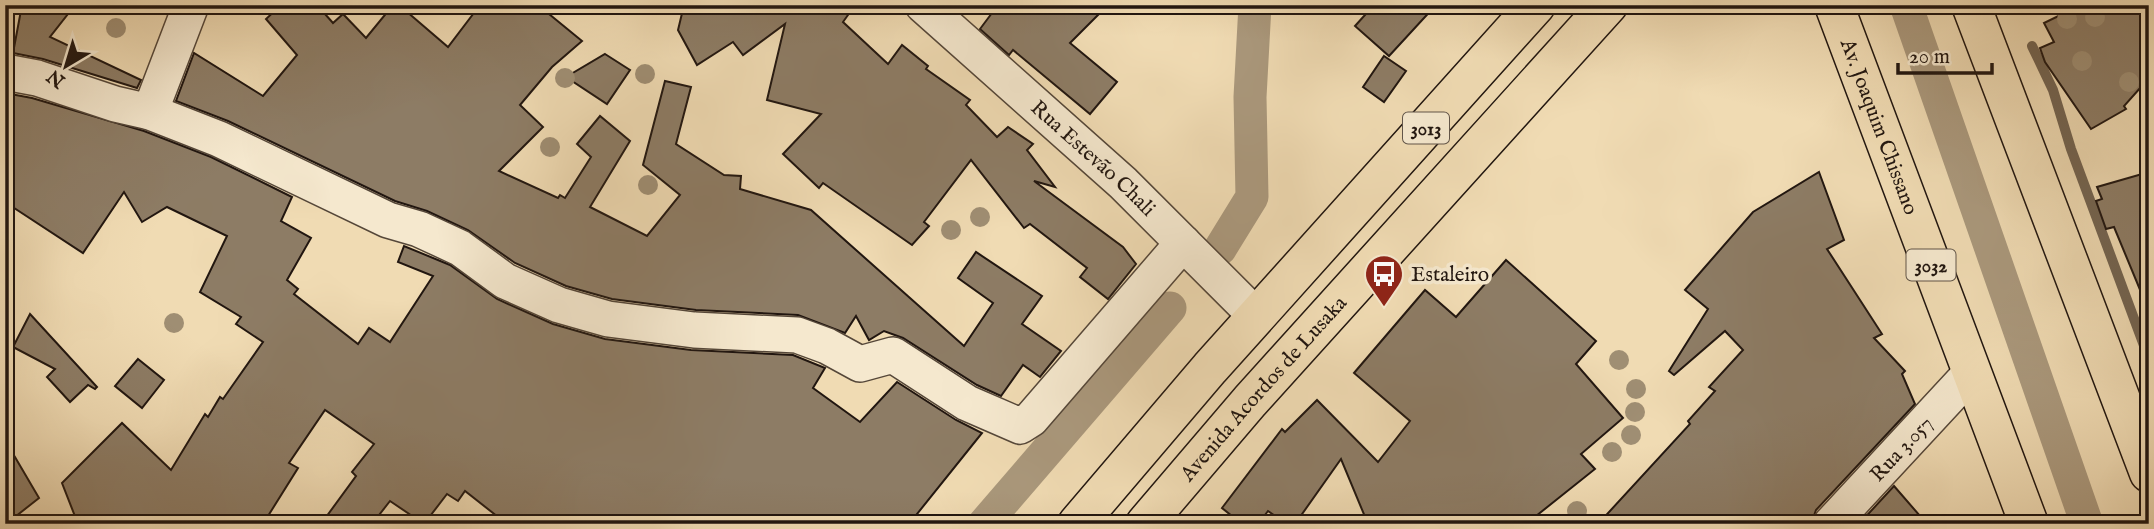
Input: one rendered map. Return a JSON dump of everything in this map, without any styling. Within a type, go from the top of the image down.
[{"type":"main road","name":"3013","points":[[1257,317],[1536,5]]},
{"type":"main road","name":"Avenida Acordos de Lusaka","points":[[1144,524],[1250,401],[1608,5]]},
{"type":"main road","name":"Av. Joaquim Chissano","points":[[1834,5],[2029,524]]},
{"type":"main road","points":[[1979,7],[1996,65],[2149,473]]},
{"type":"main road","points":[[1077,524],[1257,317]]},
{"type":"street","points":[[150,112],[191,5]]},
{"type":"street","name":"Rua Estevão Chali","points":[[923,5],[1123,183],[1257,317]]},
{"type":"street","points":[[5,72],[37,78],[115,104],[150,112],[278,165],[388,220],[419,229],[460,248],[505,281],[559,305],[608,319],[694,330],[796,335],[827,346],[860,364],[869,364],[893,355],[967,403],[1020,426],[1031,419],[1102,340],[1183,243]]},
{"type":"street","name":"Rua 3.057","points":[[1830,524],[1971,373]]},
{"type":"building","points":[[22,5],[75,5],[50,37],[141,80],[137,88],[43,59],[13,53]]},
{"type":"building","points":[[281,5],[317,5],[333,23],[343,14],[366,38],[393,5],[399,5],[448,47],[480,5],[538,5],[582,41],[552,67],[520,105],[543,127],[499,171],[558,198],[560,195],[565,198],[591,157],[577,144],[600,116],[630,141],[590,207],[647,236],[680,195],[643,165],[665,81],[691,87],[676,144],[724,175],[741,176],[740,189],[811,210],[964,346],[993,303],[958,278],[976,252],[1042,296],[1022,324],[1061,351],[1040,377],[1023,365],[1001,396],[977,385],[903,338],[884,331],[869,340],[856,316],[845,333],[798,315],[696,310],[612,299],[566,286],[515,263],[468,230],[427,211],[395,201],[228,121],[176,101],[194,53],[263,96],[297,55],[266,19]]},
{"type":"building","points":[[684,5],[855,5],[843,22],[888,64],[902,45],[928,66],[926,69],[970,100],[966,105],[997,137],[1008,127],[1033,144],[1027,150],[1055,187],[1034,181],[1123,247],[1136,264],[1108,299],[1080,277],[1087,268],[1030,224],[1024,228],[971,160],[924,222],[929,226],[912,245],[823,183],[819,188],[783,154],[821,114],[767,100],[785,24],[743,55],[733,42],[697,65],[678,30]]},
{"type":"building","points":[[998,5],[1108,5],[1070,43],[1117,82],[1090,114],[1013,50],[1009,55],[980,29]]},
{"type":"building","points":[[1374,5],[1436,5],[1389,56],[1355,26]]},
{"type":"building","points":[[2081,5],[2149,5],[2149,78],[2124,106],[2126,109],[2091,129],[2045,62],[2040,48],[2054,42],[2044,23]]},
{"type":"building","points":[[605,54],[630,70],[607,104],[566,77]]},
{"type":"building","points":[[1384,56],[1406,71],[1384,102],[1363,87]]},
{"type":"building","points":[[5,93],[32,98],[144,131],[211,157],[292,197],[281,221],[311,238],[287,280],[298,289],[294,294],[358,344],[369,328],[390,342],[433,276],[398,262],[404,246],[450,265],[497,299],[553,324],[605,339],[691,350],[793,355],[825,368],[813,388],[860,422],[897,382],[956,420],[982,433],[909,524],[507,524],[465,491],[458,501],[447,494],[424,524],[390,501],[372,524],[321,524],[356,476],[352,472],[374,444],[325,410],[289,463],[298,468],[263,524],[78,524],[62,483],[122,423],[171,470],[205,414],[208,417],[220,397],[223,399],[263,342],[236,324],[241,317],[200,292],[227,236],[167,207],[142,222],[124,192],[83,253],[5,202]]},
{"type":"building","points":[[1819,172],[1844,240],[1827,249],[1882,334],[1874,338],[1905,371],[1902,374],[1915,404],[1816,510],[1811,524],[1598,524],[1690,424],[1688,421],[1715,391],[1709,387],[1743,350],[1725,331],[1674,375],[1669,371],[1708,309],[1685,290],[1753,212]]},
{"type":"building","points":[[2142,174],[2149,175],[2148,309],[2114,227],[2106,229],[2096,201],[2102,199],[2097,187]]},
{"type":"building","points":[[1506,260],[1596,341],[1576,364],[1623,418],[1581,454],[1595,469],[1526,524],[1368,524],[1341,459],[1295,524],[1287,524],[1268,511],[1258,524],[1242,524],[1222,508],[1282,429],[1285,432],[1317,400],[1378,462],[1410,421],[1354,373],[1425,290],[1456,317]]},
{"type":"building","points":[[30,314],[97,387],[95,389],[88,385],[70,402],[47,377],[55,369],[13,347]]},
{"type":"building","points":[[138,359],[164,380],[142,408],[115,386]]},
{"type":"building","points":[[5,440],[39,498],[6,524],[5,524]]},
{"type":"building","points":[[1894,486],[1927,524],[1859,524]]},
{"type":"waterway","points":[[1220,249],[1252,197],[1250,97],[1255,5]]},
{"type":"waterway","points":[[1906,5],[2087,524]]},
{"type":"waterway","points":[[2032,46],[2053,90],[2071,149],[2149,359]]},
{"type":"waterway","points":[[984,524],[1170,308]]},
{"type":"place","name":"Estaleiro","points":[[1384,308]]}]
